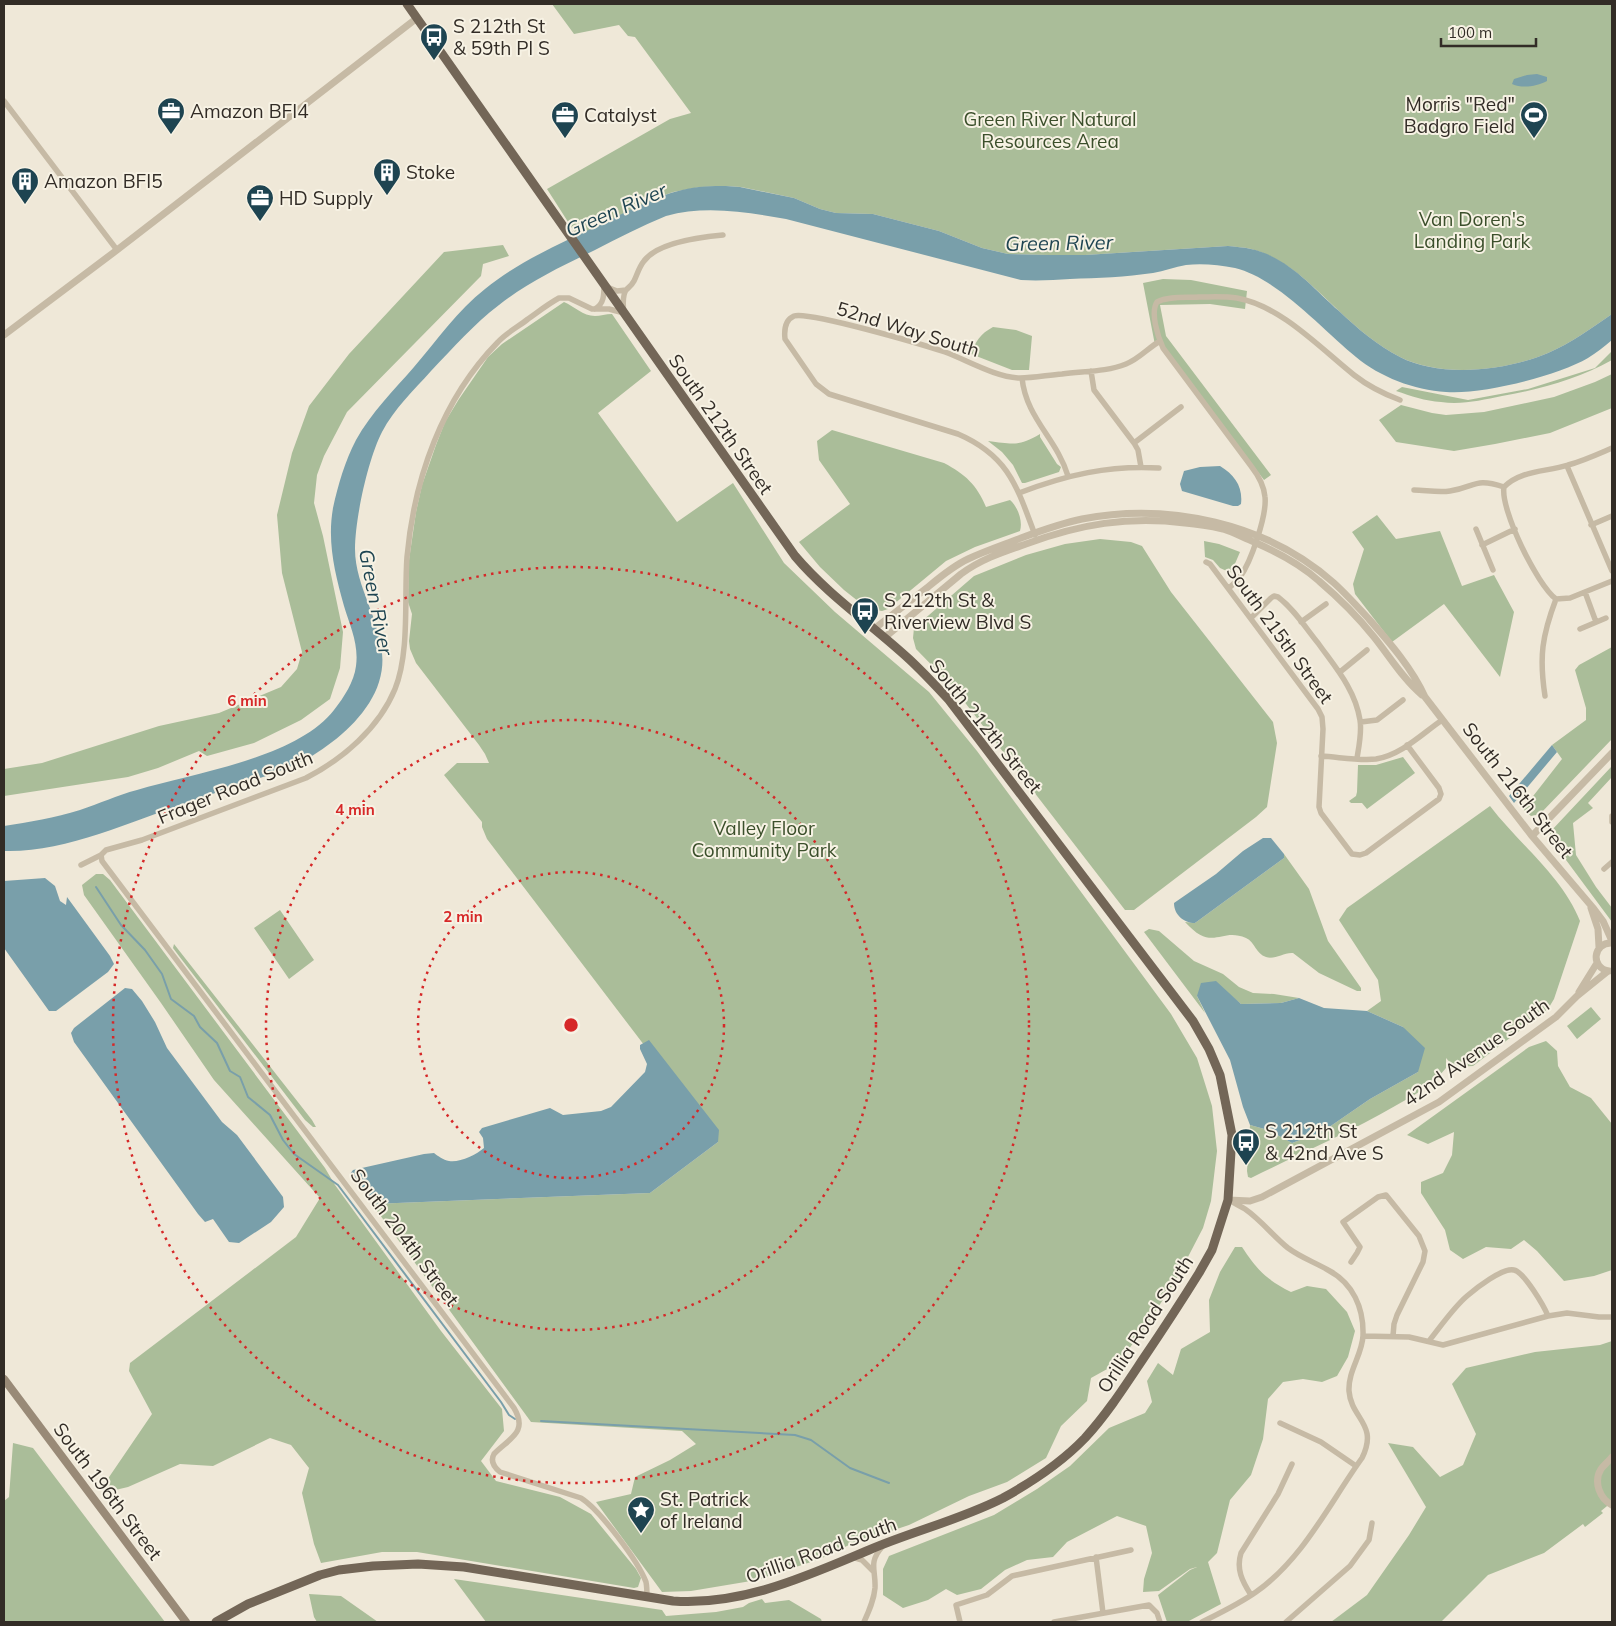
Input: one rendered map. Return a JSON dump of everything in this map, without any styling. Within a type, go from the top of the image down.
[{"type":"main road","name":"South 212th Street","points":[[407,4],[795,556],[829,592],[928,677],[948,700],[1193,1021],[1209,1049],[1220,1075],[1228,1111],[1232,1139],[1228,1200]]},
{"type":"main road","name":"Orillia Road South","points":[[216,1622],[248,1604],[320,1575],[339,1570],[373,1566],[418,1564],[464,1567],[647,1598],[691,1602],[757,1593],[822,1570],[886,1542],[934,1527],[1000,1499],[1039,1476],[1067,1455],[1085,1438],[1126,1385],[1200,1274],[1212,1250],[1228,1200]]},
{"type":"main road","name":"South 196th Street","points":[[4,1379],[186,1622]]},
{"type":"street","points":[[4,335],[417,18]]},
{"type":"street","points":[[4,101],[117,250]]},
{"type":"street","points":[[624,313],[623,301],[626,290],[632,284],[643,261],[657,250],[693,239],[723,235]]},
{"type":"street","points":[[595,309],[600,306],[603,300],[604,285],[614,291],[626,290]]},
{"type":"street","name":"Frager Road South","points":[[81,865],[101,855],[106,850],[142,840],[306,778],[339,758],[366,733],[386,707],[398,680],[406,618],[407,557],[416,502],[431,447],[450,405],[476,367],[499,341],[559,298],[567,297],[588,308],[609,309],[624,313]]},
{"type":"street","points":[[1228,588],[1241,576],[1256,539],[1264,512],[1265,496],[1260,480],[1168,355],[1160,341],[1154,310],[1157,302],[1170,299],[1225,297],[1238,298],[1257,305],[1307,334],[1355,376],[1385,394],[1400,400]]},
{"type":"street","name":"52nd Way South","points":[[1019,494],[1013,480],[1004,467],[993,454],[976,442],[958,434],[829,394],[822,390],[786,339],[784,332],[787,322],[792,318],[803,315],[832,321],[926,347],[998,373],[1022,378],[1125,365],[1160,341]]},
{"type":"street","points":[[1091,370],[1094,390],[1134,443],[1138,450],[1142,467]]},
{"type":"street","points":[[1022,378],[1023,391],[1031,411],[1064,461],[1068,476]]},
{"type":"street","points":[[1134,443],[1181,408]]},
{"type":"street","points":[[1612,448],[1566,466],[1521,475],[1504,486],[1503,497],[1515,529],[1538,578],[1556,599],[1570,598],[1612,581]]},
{"type":"street","points":[[1566,466],[1612,571]]},
{"type":"street","points":[[1036,537],[1019,494],[1068,476],[1110,469],[1159,468]]},
{"type":"street","points":[[1414,490],[1451,491],[1480,482],[1491,482],[1504,486]]},
{"type":"street","points":[[1592,525],[1612,516]]},
{"type":"street","name":"South 216th Street","points":[[1036,537],[1103,522],[1149,520],[1212,526],[1256,539],[1317,579],[1349,603],[1411,686],[1425,697],[1532,836],[1599,915],[1612,942]]},
{"type":"street","points":[[1476,529],[1492,570]]},
{"type":"street","points":[[1482,545],[1515,529]]},
{"type":"street","points":[[874,629],[950,569],[967,559],[989,550],[1036,537]]},
{"type":"street","points":[[884,638],[974,565],[1036,537]]},
{"type":"street","name":"South 215th Street","points":[[1206,562],[1210,564],[1318,709],[1322,717],[1323,729],[1319,808],[1352,854],[1366,853],[1437,802],[1441,794],[1439,788],[1408,745]]},
{"type":"street","points":[[1585,592],[1596,622]]},
{"type":"street","points":[[1251,618],[1271,598],[1274,596],[1278,597],[1301,622],[1340,672],[1355,700],[1361,722],[1357,758]]},
{"type":"street","points":[[1546,696],[1541,666],[1541,653],[1547,625],[1556,599]]},
{"type":"street","points":[[1301,622],[1326,604]]},
{"type":"street","points":[[1580,629],[1606,618]]},
{"type":"street","points":[[1340,672],[1367,650]]},
{"type":"street","points":[[1361,722],[1377,720],[1404,700]]},
{"type":"street","points":[[1321,756],[1374,759],[1385,756],[1408,745],[1442,720]]},
{"type":"street","points":[[1532,836],[1612,753]]},
{"type":"street","points":[[1612,816],[1612,821]]},
{"type":"street","name":"South 204th Street","points":[[101,855],[102,861],[514,1408],[520,1419],[518,1430],[513,1438],[494,1454],[492,1462],[496,1468],[500,1472],[545,1485],[587,1502],[615,1534],[640,1570],[646,1583],[647,1598]]},
{"type":"street","points":[[1604,869],[1612,862]]},
{"type":"street","name":"South 216th Street","points":[[1587,901],[1598,929],[1599,947],[1596,956],[1597,963]]},
{"type":"street","points":[[1599,947],[1612,942]]},
{"type":"street","points":[[1597,963],[1601,968],[1610,971]]},
{"type":"street","name":"42nd Avenue South","points":[[1577,996],[1597,963]]},
{"type":"street","name":"42nd Avenue South","points":[[1228,1200],[1250,1202],[1423,1111],[1456,1090],[1548,1023],[1577,996],[1610,971]]},
{"type":"street","points":[[1351,1262],[1360,1246],[1342,1222],[1378,1197],[1386,1195],[1420,1236],[1425,1251],[1423,1262],[1397,1315],[1393,1336]]},
{"type":"street","points":[[1202,1622],[1214,1619],[1269,1582],[1296,1554],[1314,1531],[1356,1466],[1366,1449],[1368,1440],[1367,1431],[1352,1402],[1349,1391],[1353,1368],[1363,1336],[1360,1307],[1349,1286],[1333,1273],[1304,1259],[1288,1248],[1246,1210],[1228,1200]]},
{"type":"street","points":[[1429,1341],[1466,1297],[1507,1270],[1513,1269],[1520,1274],[1542,1302],[1548,1316]]},
{"type":"street","points":[[1363,1336],[1409,1336],[1443,1345],[1548,1316],[1567,1313],[1612,1317]]},
{"type":"street","points":[[1280,1423],[1321,1442],[1356,1466]]},
{"type":"street","points":[[1612,1457],[1598,1475],[1599,1490],[1604,1500],[1612,1505]]},
{"type":"street","points":[[1251,1595],[1241,1577],[1238,1562],[1241,1553],[1278,1494],[1292,1464]]},
{"type":"street","points":[[1286,1622],[1300,1612],[1350,1566],[1369,1540],[1372,1523]]},
{"type":"street","points":[[864,1622],[873,1599],[875,1587],[872,1571],[874,1560],[877,1552],[886,1542]]},
{"type":"street","points":[[960,1622],[956,1605],[987,1595],[1012,1576],[1130,1550]]},
{"type":"street","points":[[852,1557],[862,1560],[872,1571]]},
{"type":"street","points":[[1096,1558],[1103,1612]]},
{"type":"street","points":[[1054,1622],[1149,1604],[1157,1613],[1160,1622]]},
{"type":"green space","name":"Green River Natural Resources Area","points":[[552,4],[1612,4],[1612,314],[1565,345],[1548,353],[1494,368],[1454,370],[1416,364],[1392,353],[1360,330],[1288,266],[1277,259],[1245,248],[1228,246],[1085,255],[1008,254],[982,248],[939,231],[873,214],[836,213],[820,209],[794,198],[741,187],[726,186],[700,187],[673,192],[654,199],[577,236],[547,189],[670,119],[691,113],[635,37],[628,36],[619,25],[574,34]]},
{"type":"green space","points":[[503,245],[509,256],[483,264],[481,276],[347,412],[324,456],[317,475],[314,503],[323,536],[343,632],[340,668],[330,699],[301,720],[254,743],[207,756],[199,751],[158,768],[128,777],[4,796],[4,769],[42,763],[159,726],[219,713],[281,687],[297,669],[302,652],[282,573],[277,515],[292,453],[309,406],[349,354],[444,252]]},
{"type":"green space","points":[[1163,279],[1191,280],[1247,291],[1245,309],[1210,304],[1160,305],[1166,336],[1271,475],[1264,480],[1159,342],[1155,345],[1143,283]]},
{"type":"green space","name":"Valley Floor Community Park","points":[[564,302],[591,316],[612,314],[651,371],[598,413],[677,522],[733,483],[784,563],[835,612],[929,692],[977,751],[1171,1014],[1197,1058],[1212,1106],[1217,1151],[1211,1201],[1203,1228],[1176,1280],[1141,1333],[1118,1363],[1091,1378],[1087,1401],[1061,1426],[1046,1458],[1007,1482],[969,1496],[909,1525],[849,1545],[820,1559],[757,1580],[691,1591],[662,1592],[596,1502],[631,1494],[635,1477],[670,1460],[696,1444],[682,1431],[531,1422],[372,1204],[650,1193],[718,1142],[487,839],[482,822],[444,775],[457,763],[489,763],[479,745],[416,663],[410,649],[412,614],[408,602],[409,560],[416,512],[422,485],[445,422],[488,357],[502,344]]},
{"type":"green space","points":[[993,327],[1016,330],[1032,336],[1029,370],[1012,370],[971,354],[979,338]]},
{"type":"green space","points":[[1612,351],[1612,360],[1599,367],[1573,378],[1531,390],[1479,400],[1449,403],[1418,398],[1396,391],[1402,387],[1468,400],[1528,389],[1595,368]]},
{"type":"green space","points":[[1612,374],[1612,408],[1550,433],[1495,444],[1454,451],[1396,442],[1379,420],[1401,405],[1446,415],[1484,412],[1554,397]]},
{"type":"green space","points":[[832,430],[944,463],[970,481],[979,492],[986,507],[1010,500],[1019,514],[1020,531],[975,547],[946,561],[888,609],[882,611],[868,609],[844,590],[820,567],[799,542],[850,504],[819,460],[817,441]]},
{"type":"green space","points":[[1040,434],[1057,464],[1061,467],[1059,472],[1025,483],[1022,483],[1013,465],[1002,452],[988,441],[1020,443]]},
{"type":"green space","points":[[1377,515],[1396,539],[1440,531],[1462,586],[1494,575],[1514,612],[1500,677],[1444,604],[1392,642],[1355,594],[1353,584],[1364,549],[1352,532]]},
{"type":"green space","points":[[1100,539],[1131,542],[1142,546],[1171,592],[1273,722],[1277,743],[1267,807],[1134,910],[1125,910],[953,687],[916,649],[913,638],[914,628],[974,576],[1026,555],[1065,544]]},
{"type":"green space","points":[[1204,541],[1219,544],[1240,552],[1231,573],[1220,568],[1213,560],[1205,557]]},
{"type":"green space","points":[[1612,647],[1612,739],[1540,814],[1531,816],[1523,809],[1562,759],[1552,745],[1586,720],[1586,708],[1575,670],[1579,665]]},
{"type":"green space","points":[[1403,757],[1415,773],[1367,809],[1362,803],[1351,803],[1349,801],[1356,796],[1357,792],[1358,765],[1376,765]]},
{"type":"green space","points":[[1612,766],[1612,777],[1588,803],[1593,808],[1573,823],[1576,855],[1612,908],[1612,922],[1549,837],[1551,831]]},
{"type":"green space","points":[[1490,806],[1562,889],[1580,921],[1554,999],[1548,1009],[1473,1066],[1454,1067],[1446,1058],[1446,1068],[1435,1080],[1416,1094],[1342,1134],[1251,1178],[1248,1177],[1250,1125],[1268,1130],[1292,1143],[1322,1132],[1370,1099],[1418,1072],[1403,1027],[1367,1011],[1381,1001],[1378,980],[1339,920],[1347,908]]},
{"type":"green space","points":[[1284,854],[1309,889],[1328,941],[1361,988],[1361,991],[1357,991],[1319,973],[1293,953],[1269,958],[1260,953],[1252,942],[1246,938],[1229,935],[1210,938],[1195,931],[1185,922],[1195,923],[1284,858]]},
{"type":"green space","points":[[96,874],[103,874],[110,880],[325,1168],[335,1185],[441,1331],[502,1409],[504,1431],[481,1461],[496,1481],[560,1497],[591,1514],[636,1569],[641,1578],[638,1587],[634,1588],[417,1552],[382,1552],[321,1563],[314,1544],[302,1493],[309,1468],[291,1445],[270,1438],[213,1466],[180,1464],[128,1487],[111,1491],[105,1483],[152,1414],[129,1371],[130,1363],[296,1237],[320,1198],[214,1080],[84,895],[82,885]]},
{"type":"green space","points":[[280,910],[314,960],[289,979],[254,928]]},
{"type":"green space","points":[[1149,929],[1159,931],[1194,961],[1223,974],[1239,987],[1253,993],[1299,998],[1281,1003],[1241,1004],[1229,994],[1197,996],[1205,1013],[1144,932]]},
{"type":"green space","points":[[174,944],[316,1127],[313,1127],[305,1120],[173,948]]},
{"type":"green space","points":[[1591,1007],[1601,1019],[1577,1039],[1567,1026]]},
{"type":"green space","points":[[1546,1041],[1557,1051],[1558,1066],[1570,1087],[1591,1098],[1612,1124],[1612,1270],[1594,1276],[1564,1281],[1537,1251],[1524,1240],[1511,1249],[1486,1247],[1463,1259],[1450,1250],[1445,1230],[1421,1193],[1421,1182],[1443,1173],[1452,1155],[1454,1132],[1428,1144],[1407,1135],[1529,1047]]},
{"type":"green space","points":[[1235,1247],[1242,1247],[1263,1274],[1291,1292],[1307,1286],[1326,1289],[1347,1312],[1355,1331],[1348,1357],[1337,1376],[1322,1382],[1303,1379],[1283,1382],[1268,1399],[1263,1439],[1251,1475],[1230,1500],[1217,1553],[1208,1562],[1221,1604],[1187,1622],[1167,1622],[1158,1595],[1190,1570],[1197,1567],[1190,1569],[1159,1591],[1143,1592],[1144,1579],[1152,1553],[1146,1526],[1117,1516],[1067,1542],[1053,1557],[1027,1560],[1005,1570],[981,1589],[957,1595],[946,1589],[928,1600],[903,1608],[883,1595],[883,1569],[889,1556],[994,1515],[1070,1466],[1109,1428],[1145,1413],[1152,1402],[1147,1381],[1158,1363],[1173,1375],[1181,1349],[1210,1332],[1209,1300],[1220,1272]]},
{"type":"green space","points":[[1612,1341],[1612,1502],[1601,1511],[1603,1513],[1585,1527],[1583,1524],[1544,1553],[1488,1575],[1441,1622],[1331,1622],[1367,1595],[1426,1507],[1388,1443],[1413,1447],[1440,1477],[1463,1465],[1476,1434],[1452,1384],[1466,1368],[1535,1352],[1600,1345]]},
{"type":"green space","points":[[13,1443],[33,1448],[165,1622],[4,1622],[4,1501],[9,1497]]},
{"type":"green space","points":[[454,1579],[662,1610],[666,1616],[716,1612],[743,1607],[762,1599],[765,1603],[789,1600],[821,1619],[822,1622],[486,1622]]},
{"type":"green space","points":[[309,1594],[341,1596],[378,1622],[317,1622],[314,1617]]},
{"type":"water","points":[[1537,74],[1547,77],[1547,81],[1530,86],[1512,84],[1514,79]]},
{"type":"water","points":[[726,186],[794,198],[820,209],[836,213],[873,214],[939,231],[982,248],[1008,254],[1085,255],[1228,246],[1251,249],[1277,259],[1299,274],[1360,330],[1384,348],[1416,364],[1434,368],[1473,370],[1493,368],[1531,359],[1565,345],[1612,314],[1612,340],[1588,358],[1539,377],[1479,390],[1461,392],[1434,391],[1398,381],[1376,371],[1356,357],[1283,293],[1267,282],[1235,268],[1192,264],[1153,273],[1101,278],[1021,280],[786,219],[741,212],[711,210],[666,216],[558,268],[510,297],[481,320],[456,345],[392,415],[382,432],[367,473],[357,522],[355,549],[361,583],[382,648],[382,665],[375,693],[362,713],[346,730],[312,756],[293,766],[266,776],[73,842],[26,850],[4,851],[4,826],[71,813],[130,792],[243,762],[296,740],[317,727],[334,710],[345,695],[351,684],[356,666],[355,643],[335,570],[331,546],[331,521],[345,465],[356,440],[369,420],[466,306],[498,279],[526,261],[661,196],[693,188]]},
{"type":"water","points":[[1220,466],[1230,473],[1237,482],[1241,492],[1241,504],[1238,506],[1182,491],[1180,484],[1184,471],[1200,467]]},
{"type":"water","points":[[1552,745],[1557,752],[1514,803],[1509,796]]},
{"type":"water","points":[[1263,838],[1271,838],[1284,854],[1284,858],[1195,923],[1187,922],[1180,918],[1174,903]]},
{"type":"water","points":[[45,878],[55,886],[60,901],[66,905],[67,897],[114,964],[108,972],[56,1011],[49,1011],[4,948],[4,881]]},
{"type":"water","points":[[1216,981],[1241,1004],[1281,1003],[1299,998],[1324,1008],[1367,1011],[1403,1027],[1425,1048],[1418,1072],[1370,1099],[1322,1132],[1292,1143],[1268,1130],[1250,1125],[1230,1060],[1197,996],[1201,983]]},
{"type":"water","points":[[125,988],[132,989],[142,1001],[155,1022],[167,1048],[222,1122],[237,1135],[283,1197],[284,1207],[271,1222],[239,1243],[229,1242],[213,1219],[205,1222],[198,1214],[74,1042],[71,1033],[74,1028]]},
{"type":"water","points":[[649,1040],[719,1130],[718,1142],[650,1193],[372,1204],[350,1174],[353,1170],[424,1154],[434,1153],[449,1161],[462,1160],[484,1148],[483,1138],[479,1132],[482,1128],[550,1108],[563,1115],[601,1111],[611,1107],[645,1072],[647,1064],[640,1045]]},
{"type":"waterway","points":[[96,887],[121,925],[145,950],[162,974],[171,999],[194,1016],[200,1027],[217,1043],[230,1071],[240,1077],[248,1097],[270,1115],[283,1140],[294,1154],[338,1185],[509,1415],[515,1419]]},
{"type":"waterway","points":[[541,1421],[795,1435],[811,1440],[850,1468],[889,1483]]},
{"type":"place","name":"S 212th St & 59th Pl S","points":[[434,61]]},
{"type":"place","name":"Amazon BFI4","points":[[171,135]]},
{"type":"place","name":"Catalyst","points":[[565,139]]},
{"type":"place","name":"Morris \"Red\" Badgro Field","points":[[1534,139]]},
{"type":"place","name":"Stoke","points":[[387,196]]},
{"type":"place","name":"Amazon BFI5","points":[[25,205]]},
{"type":"place","name":"HD Supply","points":[[260,222]]},
{"type":"place","name":"S 212th St & Riverview Blvd S","points":[[865,635]]},
{"type":"place","name":"S 212th St & 42nd Ave S","points":[[1246,1166]]},
{"type":"place","name":"St. Patrick of Ireland","points":[[641,1534]]},
{"type":"water label","name":"Green River","points":[[616,210]]},
{"type":"water label","name":"Green River","points":[[1059,243]]},
{"type":"water label","name":"Green River","points":[[376,602]]},
{"type":"park label","name":"Van Doren's Landing Park","points":[[1472,230]]}]
